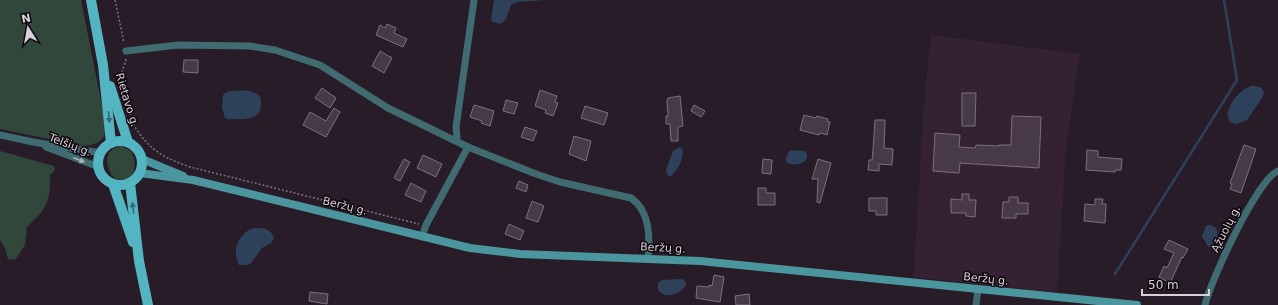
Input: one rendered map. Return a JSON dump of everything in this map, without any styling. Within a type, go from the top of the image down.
[{"type":"main road","name":"Rietavo g.","points":[[91,0],[103,64],[111,143],[122,141],[128,142],[139,152],[142,159]]},
{"type":"main road","name":"Rietavo g.","points":[[103,64],[128,142]]},
{"type":"main road","points":[[111,143],[105,147],[101,153],[99,167],[101,174],[106,180],[113,184],[119,185],[130,183],[136,179],[140,173],[142,159],[193,180]]},
{"type":"main road","points":[[140,173],[193,180]]},
{"type":"main road","name":"Beržų g.","points":[[193,180],[422,237],[470,248],[499,252],[534,255],[700,261],[1137,305]]},
{"type":"main road","points":[[130,183],[139,261],[148,305]]},
{"type":"main road","points":[[113,184],[139,261]]},
{"type":"street","points":[[456,141],[456,127],[474,0]]},
{"type":"street","points":[[126,51],[178,46],[249,46],[275,50],[320,65],[388,108],[468,147],[554,180],[631,198],[637,202],[646,220],[649,233],[648,258]]},
{"type":"street","name":"Telšių g.","points":[[0,135],[101,153]]},
{"type":"street","name":"Telšių g.","points":[[33,142],[99,167]]},
{"type":"street","points":[[422,237],[426,225],[468,147]]},
{"type":"street","name":"Ąžuolų g.","points":[[1205,305],[1216,275],[1244,216],[1267,180],[1278,171]]},
{"type":"street","points":[[976,305],[978,289]]},
{"type":"path","points":[[115,0],[126,51],[126,61],[121,76],[131,118]]},
{"type":"path","points":[[123,127],[133,124],[144,141],[158,154],[190,168],[426,225]]},
{"type":"shaded area","points":[[931,35],[1080,54],[1066,148],[1057,292],[914,277],[923,114]]},
{"type":"green space","points":[[0,0],[81,0],[105,121],[105,132],[102,140],[94,144],[83,146],[0,129]]},
{"type":"green space","points":[[121,146],[131,151],[135,162],[131,176],[121,180],[115,179],[112,175],[107,165],[107,160],[111,151]]},
{"type":"green space","points":[[0,151],[54,166],[55,170],[50,175],[50,192],[46,204],[39,215],[27,227],[25,245],[15,260],[8,259],[5,248],[0,240]]},
{"type":"water","points":[[494,0],[544,0],[518,2],[511,5],[506,19],[501,24],[491,20]]},
{"type":"water","points":[[1251,86],[1262,88],[1264,93],[1262,98],[1247,120],[1237,124],[1230,122],[1227,114],[1233,101],[1242,91]]},
{"type":"water","points":[[229,91],[247,91],[257,94],[260,97],[261,107],[257,114],[250,118],[242,119],[225,118],[222,108],[223,95]]},
{"type":"water","points":[[679,147],[682,148],[683,152],[680,163],[674,173],[671,176],[668,176],[666,170],[673,151]]},
{"type":"water","points":[[791,150],[805,151],[807,159],[802,163],[789,164],[786,162],[786,158]]},
{"type":"water","points":[[1208,225],[1216,228],[1218,233],[1215,241],[1209,247],[1202,236],[1206,226]]},
{"type":"water","points":[[254,228],[269,230],[274,238],[271,243],[262,248],[251,263],[247,265],[239,265],[236,254],[238,243],[244,234]]},
{"type":"water","points":[[682,279],[685,281],[686,285],[673,295],[665,295],[658,290],[658,283],[662,280]]},
{"type":"building","points":[[387,24],[396,28],[394,33],[407,39],[403,47],[376,35],[380,25],[385,28]]},
{"type":"building","points":[[380,51],[392,58],[384,73],[372,66]]},
{"type":"building","points":[[184,60],[198,60],[198,73],[183,72]]},
{"type":"building","points":[[322,88],[336,98],[330,108],[315,98]]},
{"type":"building","points":[[540,90],[557,96],[555,102],[558,103],[553,116],[545,113],[546,110],[535,106]]},
{"type":"building","points":[[962,93],[976,93],[975,126],[962,126]]},
{"type":"building","points":[[680,96],[683,126],[678,127],[678,141],[671,141],[670,124],[666,124],[666,116],[668,116],[667,101],[668,98]]},
{"type":"building","points":[[506,100],[518,103],[514,114],[503,111]]},
{"type":"building","points":[[474,105],[494,111],[490,126],[481,123],[482,121],[470,117]]},
{"type":"building","points":[[694,105],[705,111],[701,117],[691,111]]},
{"type":"building","points":[[585,106],[608,113],[604,125],[581,118]]},
{"type":"building","points":[[334,108],[340,112],[326,137],[303,125],[310,112],[326,121]]},
{"type":"building","points":[[804,115],[828,119],[827,121],[830,122],[827,135],[820,133],[819,135],[800,130]]},
{"type":"building","points":[[1012,116],[1041,117],[1039,168],[960,163],[959,173],[933,171],[935,133],[960,135],[959,147],[975,148],[976,145],[1011,145]]},
{"type":"building","points":[[875,120],[885,120],[884,148],[893,149],[892,165],[879,164],[879,171],[868,170],[869,160],[872,160]]},
{"type":"building","points":[[525,127],[537,131],[533,141],[521,137]]},
{"type":"building","points":[[574,136],[591,141],[586,161],[569,154]]},
{"type":"building","points":[[1244,145],[1256,149],[1241,193],[1230,189],[1232,184],[1230,183]]},
{"type":"building","points":[[1087,150],[1098,151],[1098,157],[1122,159],[1121,170],[1115,170],[1115,172],[1086,170]]},
{"type":"building","points":[[423,155],[442,164],[436,177],[417,168]]},
{"type":"building","points":[[404,159],[410,162],[400,181],[394,178]]},
{"type":"building","points":[[763,159],[772,160],[771,174],[762,173]]},
{"type":"building","points":[[818,159],[831,163],[820,203],[817,202],[818,179],[812,179]]},
{"type":"building","points":[[519,181],[528,185],[526,192],[516,188]]},
{"type":"building","points":[[411,183],[426,191],[421,202],[405,195]]},
{"type":"building","points":[[758,188],[766,188],[766,193],[775,193],[775,205],[758,205]]},
{"type":"building","points":[[962,194],[969,194],[969,200],[976,200],[975,217],[966,216],[966,213],[951,213],[951,199],[962,200]]},
{"type":"building","points":[[1009,197],[1018,197],[1018,203],[1028,203],[1028,214],[1016,214],[1016,218],[1002,218],[1003,202],[1009,202]]},
{"type":"building","points":[[869,198],[887,198],[887,215],[876,215],[876,211],[869,211]]},
{"type":"building","points":[[1095,199],[1103,199],[1102,204],[1106,204],[1105,223],[1084,221],[1085,204],[1095,205]]},
{"type":"building","points":[[532,201],[544,206],[538,222],[526,218]]},
{"type":"building","points":[[509,224],[524,231],[520,240],[505,234]]},
{"type":"building","points":[[1169,240],[1188,249],[1183,258],[1182,257],[1170,283],[1159,277],[1164,266],[1167,268],[1174,253],[1164,249]]},
{"type":"building","points":[[714,275],[724,277],[720,302],[696,298],[697,286],[712,286]]},
{"type":"building","points":[[310,292],[328,294],[327,304],[309,301]]},
{"type":"building","points":[[749,294],[750,305],[736,305],[735,296]]},
{"type":"waterway","points":[[1115,274],[1237,80],[1224,0]]}]
